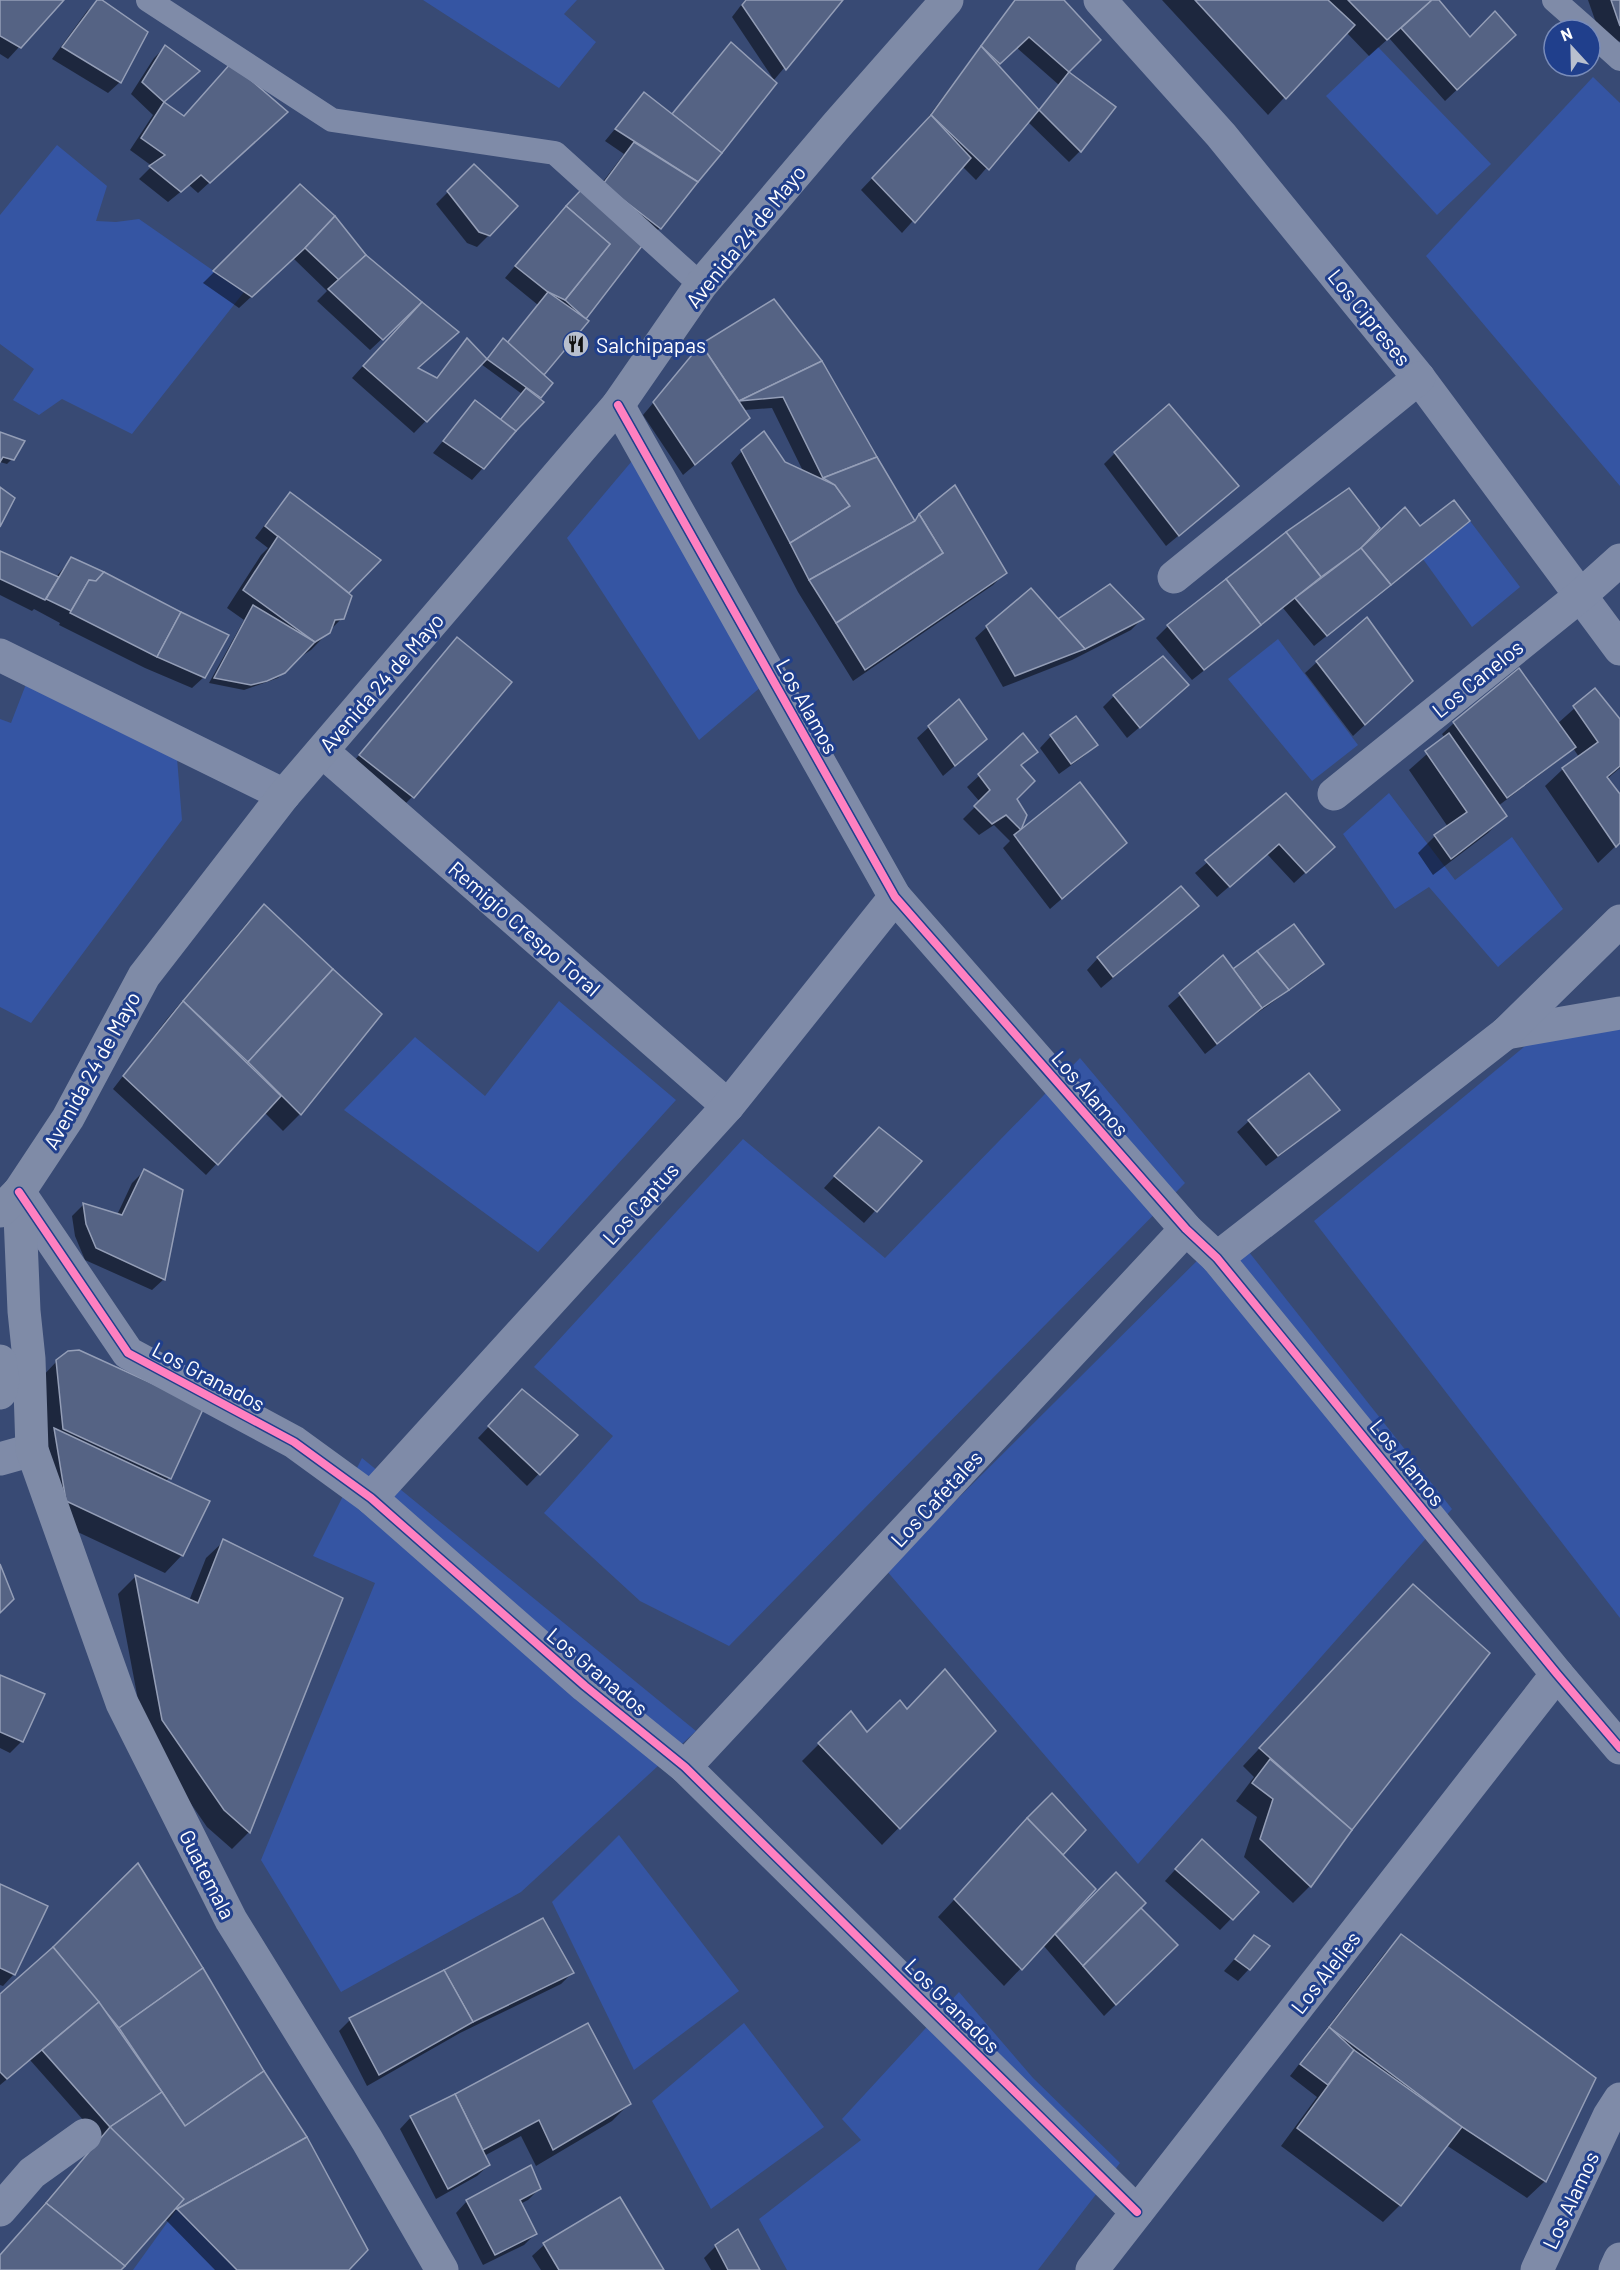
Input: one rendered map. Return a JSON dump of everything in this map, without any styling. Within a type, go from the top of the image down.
[{"type":"main road","name":"Avenida 24 de Mayo","points":[[9,1202],[68,1118],[144,976],[284,795],[618,405],[701,285],[947,0]]},
{"type":"main road","points":[[9,1202],[29,1359],[32,1450]]},
{"type":"main road","points":[[0,1361],[3,1380],[0,1393]]},
{"type":"main road","name":"Guatemala","points":[[32,1450],[122,1703],[231,1920],[367,2140],[442,2270]]},
{"type":"street","name":"Los Cipreses","points":[[1100,0],[1221,135],[1419,378],[1620,650]]},
{"type":"street","points":[[1174,577],[1419,378]]},
{"type":"street","name":"Los Alamos","points":[[618,405],[896,897],[1186,1229],[1217,1258],[1620,1748]]},
{"type":"street","name":"Los Canelos","points":[[1334,794],[1580,596],[1620,560]]},
{"type":"street","points":[[0,655],[284,795]]},
{"type":"street","name":"Remigio Crespo Toral","points":[[322,751],[728,1106]]},
{"type":"street","name":"Los Captus","points":[[371,1498],[728,1106],[896,897]]},
{"type":"street","points":[[1217,1258],[1506,1033],[1620,921]]},
{"type":"street","points":[[1506,1033],[1620,1013]]},
{"type":"street","name":"Los Granados","points":[[9,1202],[129,1353],[294,1442],[371,1498],[585,1686],[686,1767],[1137,2212]]},
{"type":"street","name":"Los Cafetales","points":[[686,1767],[1186,1229]]},
{"type":"street","points":[[0,1459],[32,1450]]},
{"type":"street","name":"Los Alelies","points":[[1092,2270],[1557,1674]]},
{"type":"street","name":"Los Alamos","points":[[1537,2270],[1609,2116],[1620,2099]]},
{"type":"street","points":[[0,2210],[32,2173],[85,2135]]},
{"type":"street","points":[[1615,2270],[1620,2259]]},
{"type":"lane","points":[[148,0],[332,120],[555,153],[701,285]]},
{"type":"lane","points":[[1554,0],[1574,18]]},
{"type":"lane","points":[[1602,43],[1620,59]]},
{"type":"shaded area","points":[[423,0],[577,0],[564,14],[596,42],[559,88]]},
{"type":"shaded area","points":[[1378,47],[1491,164],[1437,215],[1326,96]]},
{"type":"shaded area","points":[[1592,78],[1620,103],[1620,486],[1426,256]]},
{"type":"shaded area","points":[[57,145],[107,186],[96,221],[116,222],[139,219],[244,292],[132,434],[62,399],[39,415],[13,400],[34,369],[0,344],[0,215]]},
{"type":"shaded area","points":[[637,455],[770,679],[699,740],[567,538]]},
{"type":"shaded area","points":[[1470,521],[1520,587],[1472,627],[1423,559]]},
{"type":"shaded area","points":[[1278,639],[1358,745],[1312,781],[1228,679]]},
{"type":"shaded area","points":[[28,679],[177,758],[182,820],[31,1023],[0,1007],[0,719],[11,723]]},
{"type":"shaded area","points":[[1389,793],[1455,880],[1512,837],[1563,909],[1498,967],[1429,887],[1395,909],[1343,834]]},
{"type":"shaded area","points":[[559,1001],[676,1100],[538,1252],[344,1110],[415,1037],[485,1096]]},
{"type":"shaded area","points":[[1620,1014],[1620,1618],[1314,1221],[1536,1037]]},
{"type":"shaded area","points":[[1080,1058],[1185,1183],[729,1646],[640,1601],[544,1513],[613,1436],[534,1367],[743,1139],[885,1258]]},
{"type":"shaded area","points":[[1230,1228],[1452,1509],[1138,1864],[886,1570]]},
{"type":"shaded area","points":[[362,1458],[696,1731],[521,1892],[341,1992],[261,1860],[375,1583],[313,1556]]},
{"type":"shaded area","points":[[619,1835],[739,1991],[634,2070],[552,1902]]},
{"type":"shaded area","points":[[959,1992],[1033,2078],[1120,2163],[1038,2270],[787,2270],[759,2219],[861,2140],[842,2119]]},
{"type":"shaded area","points":[[744,2023],[824,2127],[711,2209],[652,2101]]},
{"type":"shaded area","points":[[177,2209],[237,2270],[133,2270]]},
{"type":"building","points":[[0,0],[64,0],[21,48],[0,36]]},
{"type":"building","points":[[97,0],[102,0],[148,32],[121,83],[62,47]]},
{"type":"building","points":[[746,0],[843,0],[786,70],[742,5]]},
{"type":"building","points":[[1015,0],[1064,0],[1101,40],[1069,72],[1029,37],[1000,64],[981,46]]},
{"type":"building","points":[[1195,0],[1328,0],[1355,25],[1286,99]]},
{"type":"building","points":[[1348,0],[1432,0],[1387,40]]},
{"type":"building","points":[[1432,0],[1439,0],[1470,37],[1495,11],[1516,35],[1457,90],[1401,28]]},
{"type":"building","points":[[1611,0],[1620,0],[1620,26]]},
{"type":"building","points":[[731,42],[777,83],[722,153],[672,114]]},
{"type":"building","points":[[165,45],[200,71],[164,102],[142,82]]},
{"type":"building","points":[[981,46],[1039,110],[989,170],[931,115]]},
{"type":"building","points":[[231,63],[288,112],[210,183],[201,175],[181,192],[149,166],[165,155],[141,138],[164,102],[184,116]]},
{"type":"building","points":[[1069,72],[1116,107],[1081,152],[1039,110]]},
{"type":"building","points":[[644,92],[722,153],[698,182],[615,129]]},
{"type":"building","points":[[931,115],[971,158],[915,223],[872,178]]},
{"type":"building","points":[[634,142],[698,182],[661,229],[603,184]]},
{"type":"building","points":[[474,164],[518,206],[490,236],[479,232],[447,191]]},
{"type":"building","points":[[300,184],[335,216],[305,248],[252,297],[213,271]]},
{"type":"building","points":[[581,190],[642,246],[586,319],[565,300],[610,244],[566,206]]},
{"type":"building","points":[[566,206],[610,244],[565,300],[548,292],[515,266]]},
{"type":"building","points":[[335,216],[366,255],[339,280],[305,248]]},
{"type":"building","points":[[366,255],[422,302],[383,340],[328,289]]},
{"type":"building","points":[[548,292],[589,321],[544,375],[507,343]]},
{"type":"building","points":[[774,299],[822,361],[739,401],[701,344]]},
{"type":"building","points":[[422,302],[459,332],[418,368],[437,378],[467,338],[487,359],[427,422],[363,366]]},
{"type":"building","points":[[503,338],[553,383],[541,398],[487,359]]},
{"type":"building","points":[[701,344],[750,418],[695,465],[653,402]]},
{"type":"building","points":[[822,361],[877,457],[823,478],[783,397],[739,401]]},
{"type":"building","points":[[526,388],[544,402],[516,431],[500,420]]},
{"type":"building","points":[[475,400],[516,431],[484,469],[443,441]]},
{"type":"building","points":[[1169,404],[1239,486],[1179,536],[1114,452]]},
{"type":"building","points":[[764,431],[785,462],[835,485],[850,506],[790,543],[741,450]]},
{"type":"building","points":[[0,432],[25,441],[14,460],[3,457],[0,462]]},
{"type":"building","points":[[877,457],[915,521],[809,580],[790,543],[850,506],[835,485],[823,478]]},
{"type":"building","points":[[955,485],[1007,573],[865,670],[836,623],[943,553],[919,514]]},
{"type":"building","points":[[0,487],[15,498],[0,527]]},
{"type":"building","points":[[1349,488],[1380,528],[1361,548],[1321,577],[1286,532]]},
{"type":"building","points":[[290,492],[381,560],[349,593],[265,526]]},
{"type":"building","points":[[1454,500],[1470,521],[1391,585],[1361,548],[1405,507],[1420,526]]},
{"type":"building","points":[[919,514],[943,553],[836,623],[809,580],[915,521]]},
{"type":"building","points":[[1286,532],[1321,577],[1261,625],[1226,579]]},
{"type":"building","points":[[278,536],[352,596],[344,619],[335,620],[330,633],[315,642],[243,590]]},
{"type":"building","points":[[1361,548],[1391,585],[1327,636],[1295,598]]},
{"type":"building","points":[[0,551],[59,577],[45,600],[0,579]]},
{"type":"building","points":[[71,557],[104,572],[96,581],[89,580],[71,611],[46,599]]},
{"type":"building","points":[[104,572],[181,612],[157,657],[70,613],[89,580],[96,581]]},
{"type":"building","points":[[1226,579],[1261,625],[1204,670],[1167,625]]},
{"type":"building","points":[[1110,584],[1144,619],[1085,649],[1058,619]]},
{"type":"building","points":[[1031,588],[1085,649],[1015,676],[986,626]]},
{"type":"building","points":[[253,605],[315,642],[285,673],[267,681],[251,685],[214,678]]},
{"type":"building","points":[[181,612],[229,635],[205,678],[157,657]]},
{"type":"building","points":[[1367,617],[1413,681],[1365,725],[1316,661]]},
{"type":"building","points":[[457,637],[512,682],[414,798],[359,755]]},
{"type":"building","points":[[1163,656],[1189,685],[1140,728],[1113,695]]},
{"type":"building","points":[[1519,668],[1576,747],[1507,798],[1453,722]]},
{"type":"building","points":[[1595,688],[1620,719],[1620,766],[1607,777],[1620,794],[1620,843],[1616,847],[1562,768],[1598,742],[1573,706]]},
{"type":"building","points":[[959,699],[987,739],[955,766],[928,726]]},
{"type":"building","points":[[1076,716],[1098,745],[1071,764],[1050,735]]},
{"type":"building","points":[[1023,733],[1038,752],[1021,765],[1035,781],[1017,799],[1027,815],[1021,830],[1006,815],[992,824],[974,806],[990,790],[978,774]]},
{"type":"building","points":[[1449,733],[1507,816],[1451,859],[1434,835],[1467,812],[1425,751]]},
{"type":"building","points":[[1080,782],[1127,843],[1062,899],[1014,835]]},
{"type":"building","points":[[1286,793],[1335,847],[1306,873],[1279,844],[1230,887],[1205,860]]},
{"type":"building","points":[[1181,886],[1199,906],[1113,977],[1097,957]]},
{"type":"building","points":[[264,904],[333,969],[248,1062],[183,1001]]},
{"type":"building","points":[[1294,924],[1324,964],[1289,990],[1257,951]]},
{"type":"building","points":[[1257,951],[1289,990],[1262,1008],[1233,969]]},
{"type":"building","points":[[1223,955],[1262,1008],[1217,1044],[1179,993]]},
{"type":"building","points":[[333,969],[382,1014],[301,1115],[248,1062]]},
{"type":"building","points":[[183,1001],[281,1096],[218,1165],[123,1076]]},
{"type":"building","points":[[1309,1073],[1340,1110],[1278,1156],[1248,1120]]},
{"type":"building","points":[[879,1127],[922,1161],[877,1212],[834,1176]]},
{"type":"building","points":[[144,1169],[183,1190],[165,1280],[96,1248],[86,1224],[83,1203],[122,1215]]},
{"type":"building","points":[[79,1350],[204,1407],[171,1479],[63,1429],[56,1360],[68,1351]]},
{"type":"building","points":[[522,1389],[578,1435],[540,1475],[488,1426]]},
{"type":"building","points":[[54,1428],[210,1501],[183,1556],[66,1501]]},
{"type":"building","points":[[223,1539],[343,1598],[250,1833],[224,1810],[162,1720],[135,1575],[198,1603]]},
{"type":"building","points":[[0,1564],[14,1599],[0,1613]]},
{"type":"building","points":[[1413,1584],[1490,1653],[1352,1830],[1259,1748]]},
{"type":"building","points":[[945,1669],[996,1731],[900,1829],[818,1743],[851,1711],[867,1732],[900,1700],[907,1709]]},
{"type":"building","points":[[0,1675],[45,1694],[23,1742],[0,1732]]},
{"type":"building","points":[[1270,1759],[1352,1830],[1311,1887],[1260,1839],[1273,1799],[1252,1783]]},
{"type":"building","points":[[1052,1793],[1086,1830],[1063,1855],[1027,1818]]},
{"type":"building","points":[[1027,1818],[1096,1889],[1022,1970],[954,1899]]},
{"type":"building","points":[[1202,1839],[1259,1892],[1233,1920],[1175,1869]]},
{"type":"building","points":[[138,1863],[203,1968],[119,2028],[53,1947]]},
{"type":"building","points":[[1116,1872],[1146,1903],[1083,1966],[1055,1934]]},
{"type":"building","points":[[0,1884],[48,1906],[15,1975],[0,1968]]},
{"type":"building","points":[[1141,1908],[1178,1945],[1116,2005],[1083,1966]]},
{"type":"building","points":[[543,1918],[574,1973],[473,2022],[444,1970]]},
{"type":"building","points":[[1401,1934],[1596,2078],[1546,2182],[1462,2127],[1329,2027]]},
{"type":"building","points":[[1254,1935],[1270,1946],[1250,1970],[1235,1959]]},
{"type":"building","points":[[53,1947],[99,2002],[7,2079],[0,2072],[0,1994]]},
{"type":"building","points":[[203,1968],[264,2071],[185,2126],[119,2028]]},
{"type":"building","points":[[444,1970],[473,2022],[379,2075],[349,2018]]},
{"type":"building","points":[[99,2002],[162,2092],[110,2127],[42,2050]]},
{"type":"building","points":[[588,2023],[631,2104],[553,2150],[539,2120],[483,2150],[455,2094]]},
{"type":"building","points":[[1329,2027],[1354,2050],[1328,2085],[1300,2064]]},
{"type":"building","points":[[1354,2050],[1462,2127],[1401,2206],[1297,2128]]},
{"type":"building","points":[[264,2071],[307,2137],[177,2209],[110,2127],[162,2092],[185,2126]]},
{"type":"building","points":[[455,2094],[490,2165],[448,2189],[410,2116]]},
{"type":"building","points":[[110,2127],[184,2199],[125,2266],[46,2203]]},
{"type":"building","points":[[307,2137],[368,2250],[349,2270],[237,2270],[177,2209]]},
{"type":"building","points":[[531,2165],[541,2189],[520,2200],[537,2234],[495,2255],[466,2200]]},
{"type":"building","points":[[620,2197],[664,2270],[559,2270],[543,2243]]},
{"type":"building","points":[[46,2203],[125,2266],[121,2270],[0,2270],[0,2255]]},
{"type":"building","points":[[738,2229],[760,2270],[728,2270],[715,2245]]},
{"type":"cycle path","points":[[618,405],[895,897],[1186,1229],[1217,1258],[1620,1748]]},
{"type":"cycle path","points":[[19,1192],[128,1353],[294,1442],[371,1498],[585,1686],[685,1767],[1137,2212]]},
{"type":"place","name":"Salchipapas","points":[[576,344]]}]
